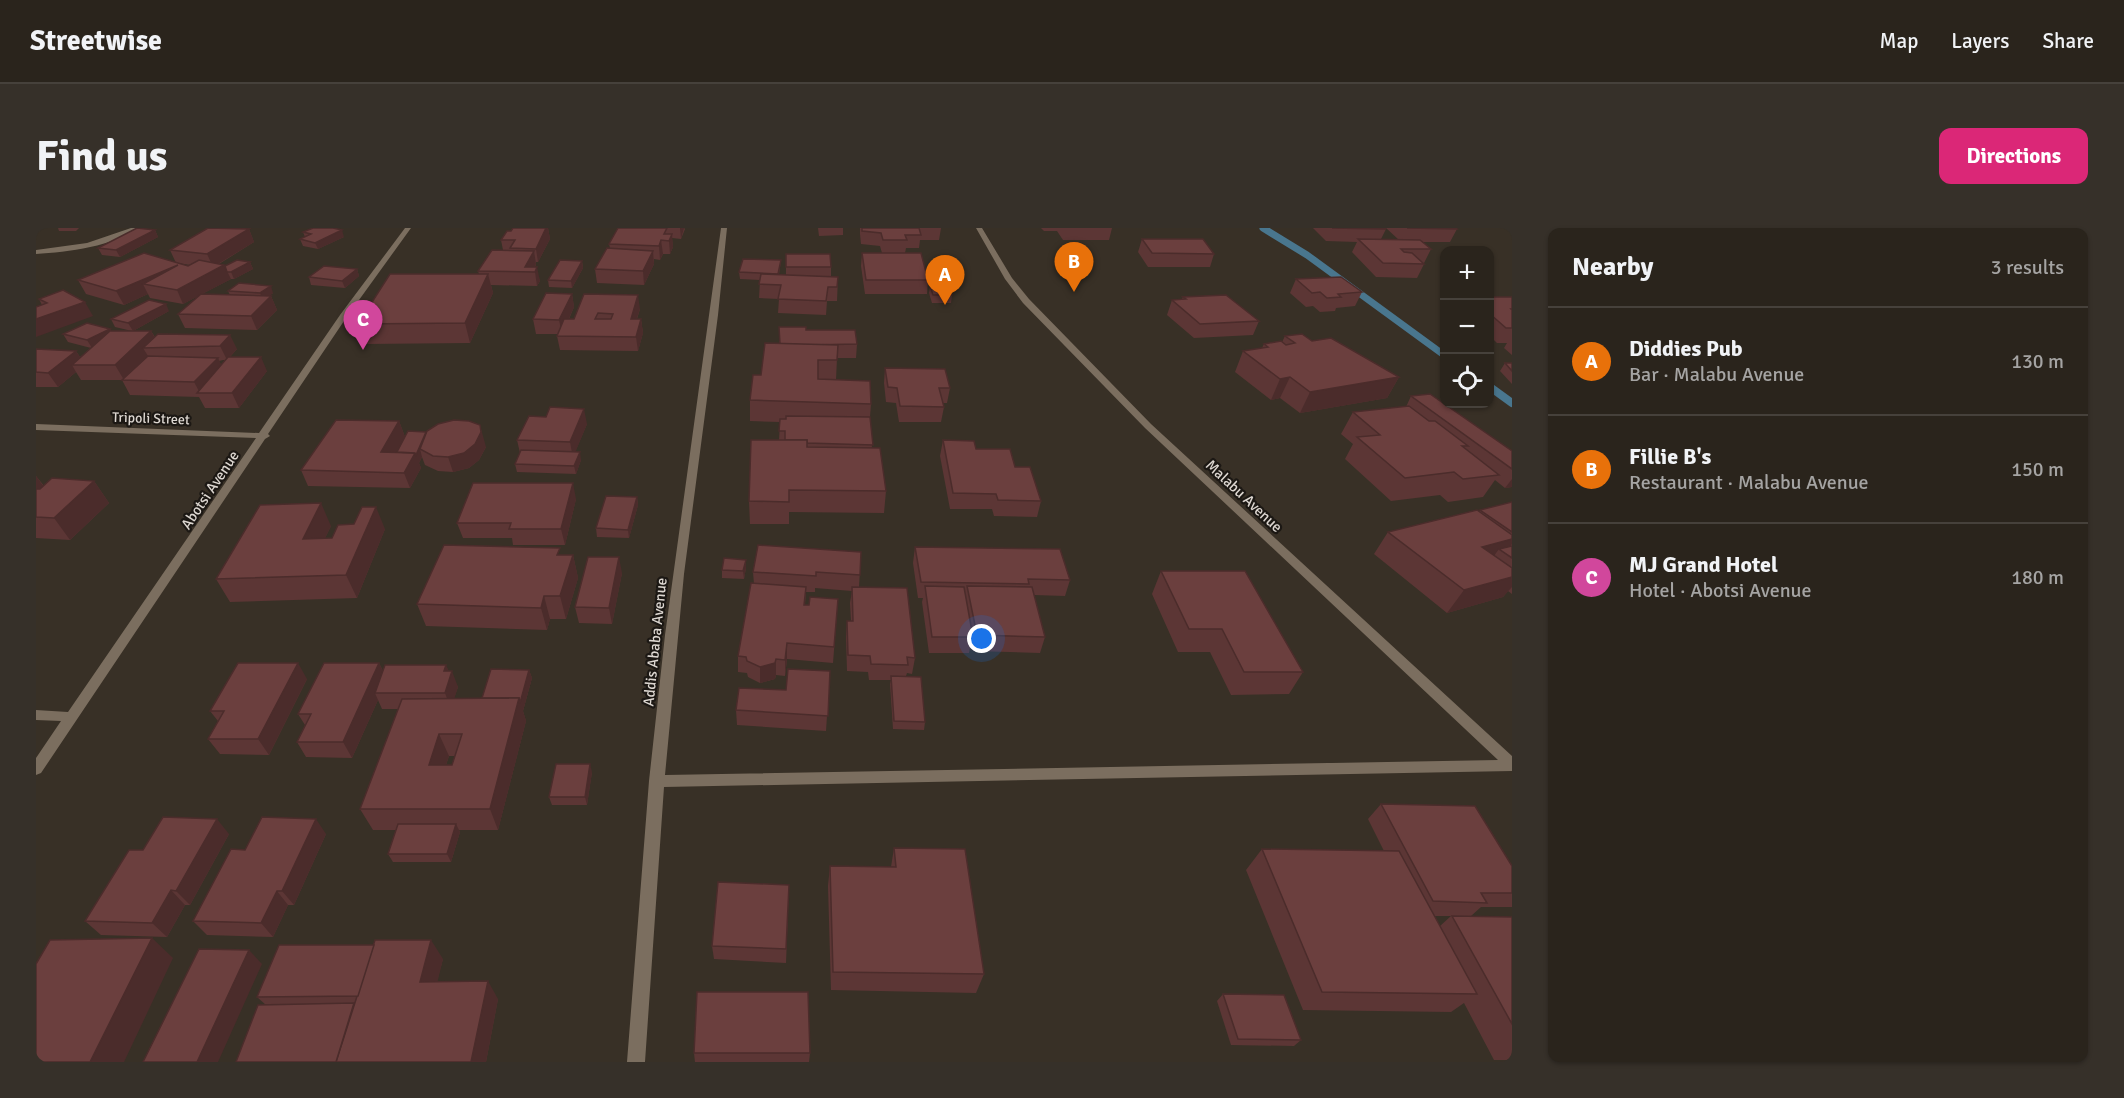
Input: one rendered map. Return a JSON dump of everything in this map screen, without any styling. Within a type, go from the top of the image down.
[{"type":"street","points":[[36,252],[61,251],[105,242],[137,228]]},
{"type":"street","name":"Abotsi Avenue","points":[[36,769],[265,436],[343,317],[408,228]]},
{"type":"street","name":"Addis Ababa Avenue","points":[[636,1062],[656,781],[688,487],[716,310],[724,228]]},
{"type":"street","name":"Malabu Avenue","points":[[980,228],[1009,279],[1026,301],[1148,426],[1512,765]]},
{"type":"street","name":"Tripoli Street","points":[[36,427],[265,436]]},
{"type":"street","points":[[36,715],[72,717]]},
{"type":"street","points":[[656,781],[1512,765]]},
{"type":"building","points":[[137,228],[155,230],[116,250],[98,248]]},
{"type":"building","points":[[208,228],[249,229],[207,254],[170,250]]},
{"type":"building","points":[[313,228],[342,230],[315,243],[300,239],[311,234],[303,232]]},
{"type":"building","points":[[513,228],[546,228],[536,249],[510,248],[515,240],[501,240],[507,231]]},
{"type":"building","points":[[618,228],[667,228],[664,234],[672,234],[669,241],[661,240],[659,246],[609,244]]},
{"type":"building","points":[[862,228],[919,228],[921,235],[905,235],[907,240],[883,240],[881,233],[862,231]]},
{"type":"building","points":[[1332,228],[1384,228],[1386,229]]},
{"type":"building","points":[[1407,228],[1456,228],[1457,229]]},
{"type":"building","points":[[1142,239],[1203,239],[1214,254],[1152,253]]},
{"type":"building","points":[[1358,239],[1420,240],[1431,249],[1401,249],[1412,253],[1424,264],[1383,263]]},
{"type":"building","points":[[607,248],[653,251],[643,271],[595,269]]},
{"type":"building","points":[[492,250],[534,251],[525,267],[537,267],[535,272],[478,271]]},
{"type":"building","points":[[144,253],[188,266],[199,260],[224,265],[177,290],[143,284],[178,265],[116,291],[78,280]]},
{"type":"building","points":[[862,253],[921,253],[928,280],[866,280]]},
{"type":"building","points":[[786,254],[830,254],[831,267],[786,267]]},
{"type":"building","points":[[743,259],[781,260],[778,274],[739,272]]},
{"type":"building","points":[[237,260],[250,262],[227,272],[225,266]]},
{"type":"building","points":[[560,260],[582,261],[571,281],[548,280]]},
{"type":"building","points":[[324,266],[357,269],[342,281],[309,277]]},
{"type":"building","points":[[390,274],[488,274],[465,323],[358,324]]},
{"type":"building","points":[[761,274],[838,277],[837,287],[828,287],[826,301],[778,299],[781,285],[759,284]]},
{"type":"building","points":[[1341,277],[1362,292],[1338,294],[1341,297],[1327,298],[1320,292],[1312,293],[1296,279]]},
{"type":"building","points":[[239,283],[271,286],[260,293],[228,291]]},
{"type":"building","points":[[930,286],[949,286],[952,295],[933,295]]},
{"type":"building","points":[[63,290],[85,302],[36,319],[36,307],[47,303],[39,299]]},
{"type":"building","points":[[546,293],[572,294],[559,320],[533,319]]},
{"type":"building","points":[[201,294],[271,296],[251,316],[178,314]]},
{"type":"building","points":[[584,294],[638,295],[631,319],[641,319],[636,337],[557,336],[564,319],[574,319]],"holes":[[[598,313],[613,314],[611,319],[595,319]]]},
{"type":"building","points":[[1226,295],[1259,321],[1200,324],[1172,300],[1186,299],[1183,297]]},
{"type":"building","points":[[1494,297],[1512,297],[1512,328],[1506,328],[1494,318]]},
{"type":"building","points":[[149,300],[166,304],[128,323],[111,319]]},
{"type":"building","points":[[87,323],[110,329],[87,340],[63,334]]},
{"type":"building","points":[[779,327],[806,327],[806,330],[855,330],[857,344],[780,344]]},
{"type":"building","points":[[110,331],[151,331],[115,365],[72,365]]},
{"type":"building","points":[[158,334],[230,335],[220,346],[143,348]]},
{"type":"building","points":[[1302,334],[1312,341],[1331,338],[1399,377],[1310,392],[1290,377],[1280,379],[1243,351],[1268,347],[1264,344],[1281,341],[1286,345],[1295,343],[1285,336]]},
{"type":"building","points":[[765,343],[838,345],[837,360],[818,360],[818,379],[870,381],[871,404],[750,400],[753,375],[761,375]]},
{"type":"building","points":[[36,349],[76,351],[48,373],[36,372]]},
{"type":"building","points":[[148,356],[218,358],[194,382],[122,380]]},
{"type":"building","points":[[228,357],[261,357],[232,393],[197,393]]},
{"type":"building","points":[[1505,363],[1512,363],[1512,371]]},
{"type":"building","points":[[885,368],[945,369],[950,388],[939,388],[944,407],[900,406],[897,388],[888,387]]},
{"type":"building","points":[[1430,394],[1440,401],[1440,408],[1450,408],[1512,451],[1512,469],[1411,396]]},
{"type":"building","points":[[1409,406],[1429,421],[1435,421],[1468,446],[1462,446],[1499,475],[1463,479],[1454,472],[1405,478],[1357,437],[1380,435],[1353,412]]},
{"type":"building","points":[[550,407],[584,409],[570,442],[517,440],[529,416],[546,417]]},
{"type":"building","points":[[786,416],[870,417],[873,445],[785,440],[785,431],[779,431],[780,419],[786,419]]},
{"type":"building","points":[[336,420],[399,421],[381,452],[415,453],[404,473],[301,470]]},
{"type":"building","points":[[454,420],[469,421],[480,425],[481,432],[475,444],[464,453],[448,457],[433,456],[420,449],[427,431],[438,424]]},
{"type":"building","points":[[408,431],[426,432],[416,455],[415,453],[397,452]]},
{"type":"building","points":[[751,440],[807,440],[807,447],[880,448],[886,491],[789,490],[789,502],[749,501]]},
{"type":"building","points":[[943,440],[974,441],[976,449],[1010,449],[1015,467],[1030,467],[1041,501],[998,500],[996,494],[953,493]]},
{"type":"building","points":[[521,450],[580,452],[574,466],[515,464]]},
{"type":"building","points":[[52,478],[94,481],[54,518],[36,517],[36,489],[40,489]]},
{"type":"building","points":[[473,483],[573,483],[561,529],[509,529],[511,523],[457,523]]},
{"type":"building","points":[[606,496],[637,497],[628,530],[596,528]]},
{"type":"building","points":[[1512,502],[1512,532],[1480,510]]},
{"type":"building","points":[[321,503],[303,539],[332,538],[338,525],[354,524],[362,507],[376,507],[346,575],[216,579],[260,505]]},
{"type":"building","points":[[1477,510],[1512,535],[1512,539],[1482,547],[1512,568],[1512,577],[1464,590],[1388,532]]},
{"type":"building","points":[[444,545],[560,548],[557,555],[573,555],[560,596],[544,596],[541,608],[417,604]]},
{"type":"building","points":[[758,545],[861,552],[860,575],[816,572],[816,576],[753,572]]},
{"type":"building","points":[[1512,546],[1512,558],[1499,549]]},
{"type":"building","points":[[915,547],[1060,549],[1070,580],[1028,579],[1029,584],[921,582]]},
{"type":"building","points":[[588,557],[619,557],[609,608],[575,607]]},
{"type":"building","points":[[724,558],[746,560],[743,571],[722,570]]},
{"type":"building","points":[[1161,571],[1245,571],[1303,672],[1244,672],[1222,629],[1189,629]]},
{"type":"building","points":[[751,583],[806,587],[804,605],[809,605],[810,597],[838,599],[834,647],[787,643],[785,660],[776,659],[775,663],[760,667],[747,661],[746,657],[738,656]]},
{"type":"building","points":[[925,586],[964,587],[973,637],[932,637]]},
{"type":"building","points":[[967,586],[1032,587],[1045,637],[977,635]]},
{"type":"building","points":[[852,587],[907,588],[915,658],[907,657],[908,665],[871,664],[870,656],[848,655],[847,621],[853,621]]},
{"type":"building","points":[[238,663],[298,663],[258,739],[208,739],[224,711],[210,711]]},
{"type":"building","points":[[324,663],[379,663],[343,742],[297,742],[311,714],[298,714]]},
{"type":"building","points":[[385,665],[446,665],[444,671],[452,671],[445,693],[375,693]]},
{"type":"building","points":[[491,669],[529,670],[520,703],[519,698],[482,698]]},
{"type":"building","points":[[788,669],[830,671],[828,716],[736,710],[739,688],[786,690]]},
{"type":"building","points":[[891,676],[921,677],[925,722],[894,721]]},
{"type":"building","points":[[519,698],[490,809],[360,809],[402,699]],"holes":[[[439,734],[462,734],[452,765],[429,765]]]},
{"type":"building","points":[[556,764],[590,764],[585,797],[549,797]]},
{"type":"building","points":[[1381,804],[1475,806],[1512,866],[1512,893],[1481,893],[1487,903],[1433,901]]},
{"type":"building","points":[[163,817],[217,819],[176,891],[171,890],[152,923],[85,921],[129,850],[143,850]]},
{"type":"building","points":[[262,817],[316,819],[282,891],[277,891],[261,923],[193,921],[231,849],[245,850]]},
{"type":"building","points":[[398,824],[456,824],[447,854],[388,854]]},
{"type":"building","points":[[894,848],[965,849],[984,974],[833,972],[830,866],[896,867]]},
{"type":"building","points":[[1262,849],[1399,851],[1477,994],[1322,992]]},
{"type":"building","points":[[718,882],[789,885],[786,949],[712,946]]},
{"type":"building","points":[[1452,916],[1512,917],[1512,1024]]},
{"type":"building","points":[[152,938],[90,1062],[36,1062],[36,964],[50,940]]},
{"type":"building","points":[[375,940],[431,940],[420,982],[488,981],[471,1062],[336,1062]]},
{"type":"building","points":[[279,945],[374,945],[358,996],[257,997]]},
{"type":"building","points":[[199,949],[249,950],[197,1062],[143,1062]]},
{"type":"building","points":[[697,992],[808,992],[810,1053],[694,1053]]},
{"type":"building","points":[[1223,994],[1284,995],[1301,1040],[1238,1039]]},
{"type":"building","points":[[354,1003],[336,1062],[236,1062],[258,1005]]},
{"type":"waterway","points":[[1263,228],[1307,255],[1443,354]]},
{"type":"waterway","points":[[1494,390],[1512,403]]},
{"type":"place","name":"Fillie B's","points":[[1074,292]]},
{"type":"place","name":"Diddies Pub","points":[[945,305]]},
{"type":"place","name":"MJ Grand Hotel","points":[[363,350]]}]
